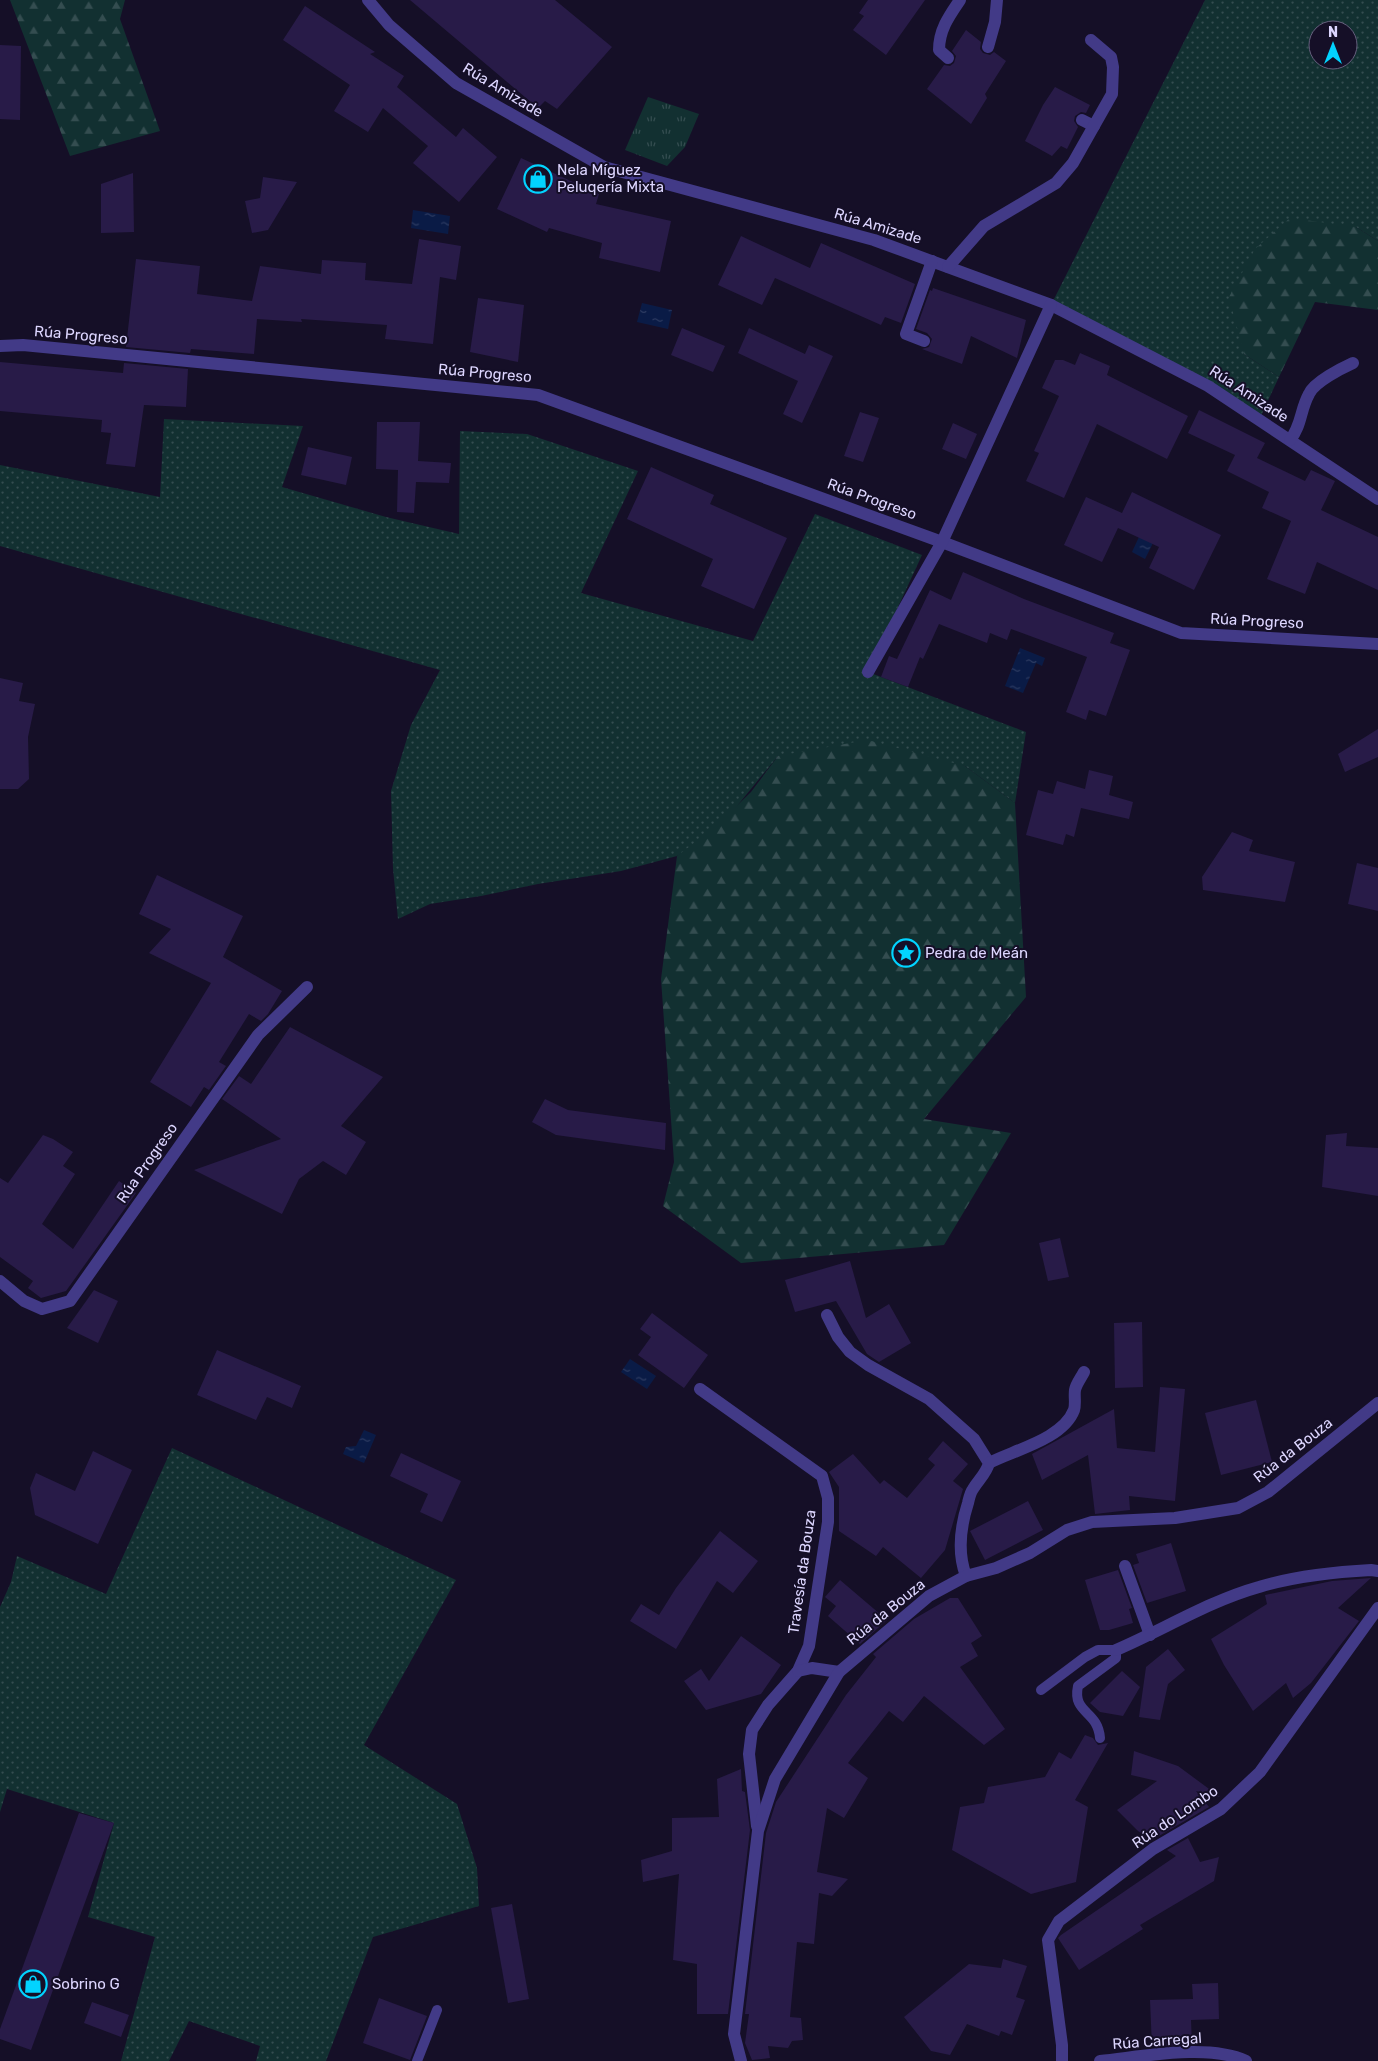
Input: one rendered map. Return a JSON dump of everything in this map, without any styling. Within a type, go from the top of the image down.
[{"type":"street","name":"Rúa Amizade","points":[[368,0],[389,25],[456,83],[604,167],[874,240],[1051,305],[1208,386],[1378,499]]},
{"type":"street","points":[[948,58],[939,50],[939,39],[944,24],[960,0]]},
{"type":"street","points":[[988,47],[995,22],[997,0]]},
{"type":"street","points":[[948,267],[984,226],[1056,183],[1073,163],[1112,94],[1113,67],[1111,57],[1091,40]]},
{"type":"street","points":[[1082,120],[1094,126]]},
{"type":"street","points":[[924,341],[906,334],[932,261]]},
{"type":"street","points":[[868,672],[942,542],[1051,305]]},
{"type":"street","name":"Rúa Progreso","points":[[0,346],[33,346],[538,395],[942,542],[1181,634],[1378,644]]},
{"type":"street","points":[[1290,440],[1298,430],[1309,392],[1333,373],[1353,363]]},
{"type":"street","name":"Rúa Progreso","points":[[0,1281],[24,1301],[42,1309],[70,1301],[258,1035],[307,987]]},
{"type":"street","points":[[827,1314],[838,1337],[850,1352],[868,1366],[929,1400],[974,1439],[989,1463],[986,1473],[972,1489],[965,1513],[960,1538],[961,1564],[966,1576]]},
{"type":"street","points":[[989,1463],[1030,1446],[1061,1427],[1074,1410],[1075,1388],[1084,1372]]},
{"type":"street","name":"Travesía da Bouza","points":[[700,1390],[822,1476],[828,1498],[828,1522],[809,1646],[798,1670],[768,1705],[752,1730],[749,1754],[758,1831]]},
{"type":"street","name":"Rúa da Bouza","points":[[741,2061],[734,2034],[758,1831],[775,1780],[839,1672],[929,1596],[966,1576],[1005,1564],[1030,1553],[1067,1530],[1092,1522],[1175,1518],[1238,1508],[1268,1492],[1378,1403]]},
{"type":"street","points":[[1125,1566],[1150,1635]]},
{"type":"street","points":[[1116,1650],[1216,1603],[1258,1587],[1330,1572],[1378,1571]]},
{"type":"street","name":"Rúa do Lombo","points":[[1062,2061],[1062,2045],[1048,1940],[1059,1921],[1153,1849],[1221,1809],[1260,1772],[1378,1608]]},
{"type":"street","points":[[798,1670],[812,1668],[839,1672]]},
{"type":"street","name":"Rúa Carregal","points":[[1100,2061],[1190,2052],[1236,2057],[1246,2061]]},
{"type":"lane","points":[[1040,1690],[1085,1657],[1098,1650],[1116,1650],[1116,1658],[1078,1686],[1076,1697],[1081,1707],[1093,1718],[1099,1728],[1100,1738]]},
{"type":"lane","points":[[417,2061],[437,2010]]},
{"type":"green space","points":[[10,0],[125,0],[120,19],[160,131],[70,156]]},
{"type":"green space","points":[[1205,0],[1378,0],[1378,241],[1356,227],[1244,354],[1279,377],[1259,420],[1051,305]]},
{"type":"green space","points":[[648,97],[699,114],[685,147],[667,166],[625,150]]},
{"type":"green space","points":[[1290,218],[1356,227],[1378,241],[1378,310],[1315,302],[1279,377],[1244,354],[1229,297],[1255,249]]},
{"type":"green space","points":[[164,419],[303,426],[282,487],[386,517],[459,534],[460,431],[527,434],[638,471],[581,593],[753,641],[815,514],[922,555],[868,672],[1026,732],[1015,803],[965,766],[778,756],[715,833],[677,856],[621,871],[430,904],[398,919],[393,869],[391,791],[411,725],[440,670],[0,546],[0,465],[160,497]]},
{"type":"green space","points":[[867,740],[965,766],[1015,803],[1026,997],[924,1119],[1011,1133],[944,1245],[741,1263],[663,1206],[674,1162],[661,979],[677,856],[714,828],[751,792],[778,756]]},
{"type":"green space","points":[[172,1448],[456,1580],[364,1745],[457,1804],[477,1868],[479,1906],[373,1937],[326,2061],[256,2061],[260,2046],[189,2021],[169,2061],[121,2061],[155,1937],[88,1917],[114,1823],[7,1789],[0,1812],[0,1607],[11,1582],[17,1556],[106,1594]]},
{"type":"water","points":[[413,210],[450,216],[448,234],[411,228]]},
{"type":"water","points":[[642,303],[672,310],[668,329],[637,322]]},
{"type":"water","points":[[1145,524],[1159,531],[1145,559],[1132,552]]},
{"type":"water","points":[[1020,648],[1045,658],[1042,666],[1036,663],[1023,693],[1005,686]]},
{"type":"water","points":[[630,1359],[656,1376],[647,1389],[621,1372]]},
{"type":"water","points":[[364,1430],[376,1435],[364,1463],[343,1454],[346,1447],[356,1446]]},
{"type":"building","points":[[410,0],[555,0],[612,47],[557,109],[545,101],[538,108]]},
{"type":"building","points":[[868,0],[925,0],[886,55],[853,30],[864,16],[859,13]]},
{"type":"building","points":[[305,6],[375,52],[370,54],[404,76],[397,87],[456,137],[463,128],[497,157],[459,202],[413,163],[428,146],[383,108],[368,132],[334,111],[350,85],[283,40]]},
{"type":"building","points":[[966,30],[981,42],[980,49],[983,53],[990,55],[994,52],[1006,61],[985,94],[987,98],[971,124],[927,89],[944,65],[950,66],[954,63],[956,56],[952,51]]},
{"type":"building","points":[[0,45],[21,46],[20,120],[0,119]]},
{"type":"building","points":[[1055,87],[1090,105],[1086,113],[1081,112],[1075,116],[1074,121],[1078,127],[1067,149],[1061,146],[1052,156],[1025,141],[1043,105]]},
{"type":"building","points":[[521,158],[599,194],[596,204],[671,221],[660,272],[599,258],[602,243],[549,228],[547,232],[497,209]]},
{"type":"building","points":[[133,173],[134,232],[101,233],[101,184]]},
{"type":"building","points":[[263,177],[297,182],[268,230],[252,233],[245,201],[260,198]]},
{"type":"building","points":[[741,236],[810,268],[821,243],[915,284],[901,323],[885,317],[881,325],[775,278],[762,305],[718,285]]},
{"type":"building","points":[[419,239],[461,246],[456,280],[440,277],[433,344],[385,339],[387,325],[301,319],[302,322],[257,319],[254,354],[191,349],[190,353],[126,347],[136,259],[200,266],[197,294],[252,301],[260,266],[321,274],[322,260],[366,263],[365,280],[412,284]]},
{"type":"building","points":[[933,288],[1026,320],[1017,358],[971,336],[962,364],[922,349],[929,347],[932,339],[927,333],[916,329],[930,290],[932,291]]},
{"type":"building","points":[[478,298],[524,305],[518,362],[470,352]]},
{"type":"building","points":[[682,328],[725,346],[713,372],[671,355]]},
{"type":"building","points":[[749,328],[805,354],[809,345],[833,356],[802,423],[783,414],[798,381],[738,353]]},
{"type":"building","points":[[1080,353],[1110,366],[1107,375],[1188,416],[1167,459],[1097,424],[1064,498],[1026,481],[1039,453],[1034,451],[1059,396],[1042,388],[1055,360],[1063,360],[1075,365]]},
{"type":"building","points":[[0,362],[123,373],[124,363],[188,369],[186,407],[144,405],[135,467],[106,464],[111,433],[101,432],[102,420],[0,411]]},
{"type":"building","points":[[1199,410],[1265,443],[1257,458],[1305,481],[1311,470],[1335,481],[1321,510],[1378,537],[1378,590],[1317,562],[1305,594],[1267,579],[1291,521],[1262,508],[1269,492],[1227,471],[1235,455],[1188,433]]},
{"type":"building","points":[[860,412],[879,418],[863,462],[844,456]]},
{"type":"building","points":[[377,422],[420,422],[418,461],[451,463],[449,483],[416,482],[414,513],[397,512],[398,470],[376,469]]},
{"type":"building","points":[[953,423],[977,434],[966,459],[942,449]]},
{"type":"building","points":[[308,447],[352,457],[346,485],[301,475]]},
{"type":"building","points":[[651,467],[714,495],[710,504],[787,538],[754,609],[701,586],[713,559],[627,519]]},
{"type":"building","points":[[1132,492],[1221,535],[1194,590],[1149,568],[1159,547],[1118,528],[1102,562],[1064,545],[1086,497],[1122,513]]},
{"type":"building","points":[[963,572],[1024,599],[1114,633],[1110,643],[1130,650],[1106,716],[1089,710],[1086,720],[1066,712],[1087,657],[1011,629],[1007,640],[990,633],[987,643],[939,624],[923,659],[920,657],[908,687],[881,677],[889,656],[897,659],[930,590],[951,600]]},
{"type":"building","points":[[0,678],[23,683],[19,701],[35,704],[28,737],[29,779],[18,789],[0,789]]},
{"type":"building","points":[[1378,729],[1378,757],[1345,772],[1338,754]]},
{"type":"building","points":[[1089,770],[1113,776],[1109,795],[1133,802],[1129,819],[1081,808],[1074,837],[1066,834],[1063,845],[1026,835],[1038,790],[1053,794],[1057,781],[1085,789]]},
{"type":"building","points":[[1232,832],[1253,840],[1249,851],[1295,862],[1285,902],[1203,890],[1202,877]]},
{"type":"building","points":[[1357,863],[1378,868],[1378,911],[1348,904]]},
{"type":"building","points":[[157,875],[243,916],[223,957],[282,991],[268,1014],[261,1021],[249,1014],[219,1062],[226,1066],[209,1090],[204,1087],[191,1107],[150,1082],[211,983],[149,953],[171,929],[139,914]]},
{"type":"building","points":[[290,1027],[383,1077],[341,1126],[366,1142],[346,1175],[323,1161],[299,1179],[282,1214],[194,1170],[281,1139],[222,1099],[239,1076],[251,1084]]},
{"type":"building","points":[[545,1099],[568,1110],[666,1123],[665,1150],[556,1135],[532,1122]]},
{"type":"building","points":[[1347,1133],[1346,1146],[1378,1148],[1378,1196],[1322,1187],[1326,1135]]},
{"type":"building","points":[[43,1135],[73,1152],[63,1166],[75,1174],[42,1224],[73,1249],[119,1181],[136,1193],[66,1291],[41,1298],[28,1288],[33,1281],[0,1257],[0,1178],[8,1183]]},
{"type":"building","points":[[1060,1238],[1069,1277],[1048,1281],[1039,1243]]},
{"type":"building","points":[[850,1261],[866,1318],[889,1304],[911,1343],[879,1362],[867,1354],[836,1301],[795,1312],[785,1280]]},
{"type":"building","points":[[94,1290],[118,1301],[98,1343],[67,1328]]},
{"type":"building","points":[[652,1313],[708,1355],[684,1388],[638,1355],[651,1337],[640,1329]]},
{"type":"building","points":[[1142,1322],[1143,1387],[1115,1388],[1114,1323]]},
{"type":"building","points":[[217,1350],[301,1386],[292,1408],[267,1397],[256,1420],[197,1395]]},
{"type":"building","points":[[1160,1387],[1185,1389],[1175,1501],[1129,1496],[1130,1510],[1095,1514],[1088,1455],[1042,1480],[1032,1454],[1114,1409],[1117,1448],[1155,1452]]},
{"type":"building","points":[[1256,1400],[1272,1462],[1221,1475],[1205,1413]]},
{"type":"building","points":[[943,1441],[968,1464],[953,1481],[963,1489],[945,1550],[921,1578],[883,1547],[876,1556],[839,1531],[839,1487],[829,1472],[853,1454],[880,1484],[884,1480],[907,1498],[935,1465],[928,1459]]},
{"type":"building","points":[[93,1451],[132,1470],[98,1544],[35,1515],[30,1488],[36,1473],[75,1491]]},
{"type":"building","points":[[401,1453],[461,1481],[442,1522],[420,1512],[428,1494],[390,1476]]},
{"type":"building","points":[[1028,1501],[1043,1530],[985,1560],[970,1531]]},
{"type":"building","points":[[720,1531],[758,1561],[733,1593],[717,1581],[676,1649],[630,1621],[641,1604],[659,1615],[676,1588]]},
{"type":"building","points":[[1171,1543],[1186,1591],[1147,1603],[1133,1565],[1139,1563],[1136,1554]]},
{"type":"building","points":[[1118,1570],[1132,1608],[1129,1609],[1133,1623],[1109,1630],[1100,1630],[1085,1580]]},
{"type":"building","points":[[1371,1578],[1338,1608],[1359,1621],[1311,1683],[1293,1698],[1286,1683],[1253,1711],[1224,1665],[1211,1639],[1267,1604],[1265,1595],[1332,1581]]},
{"type":"building","points":[[840,1580],[887,1620],[860,1644],[828,1616],[836,1606],[825,1597]]},
{"type":"building","points":[[950,1598],[958,1598],[982,1636],[971,1643],[978,1656],[960,1667],[1005,1729],[984,1745],[924,1696],[903,1722],[889,1711],[848,1763],[868,1778],[844,1818],[827,1808],[817,1872],[848,1879],[832,1896],[819,1893],[814,1944],[797,1942],[790,2017],[801,2018],[803,2040],[792,2041],[788,2048],[768,2046],[770,2058],[752,2060],[745,2043],[749,2014],[745,2014],[766,1833],[776,1802],[846,1695],[876,1657],[873,1654],[914,1619]]},
{"type":"building","points":[[741,1636],[781,1665],[761,1694],[706,1710],[684,1681],[701,1669],[709,1681]]},
{"type":"building","points":[[1168,1649],[1185,1670],[1168,1684],[1160,1720],[1139,1717],[1146,1667]]},
{"type":"building","points":[[1122,1671],[1140,1687],[1123,1716],[1100,1712],[1090,1703]]},
{"type":"building","points":[[1085,1735],[1093,1738],[1098,1745],[1108,1743],[1075,1800],[1088,1807],[1076,1882],[1031,1894],[952,1850],[960,1807],[984,1803],[988,1787],[1045,1777],[1059,1752],[1071,1759]]},
{"type":"building","points":[[1134,1751],[1178,1766],[1220,1797],[1196,1791],[1209,1807],[1152,1840],[1138,1831],[1117,1810],[1157,1781],[1131,1775]]},
{"type":"building","points":[[741,1769],[742,1791],[745,1792],[750,1830],[728,2014],[697,2014],[697,1964],[673,1960],[679,1874],[643,1882],[641,1860],[672,1851],[672,1818],[719,1817],[717,1779]]},
{"type":"building","points":[[79,1813],[114,1823],[31,2050],[0,2039],[0,2029]]},
{"type":"building","points":[[1188,1838],[1200,1862],[1219,1857],[1214,1881],[1140,1925],[1143,1929],[1079,1970],[1058,1938],[1176,1856],[1167,1850]]},
{"type":"building","points":[[512,1904],[529,1999],[508,2003],[491,1908]]},
{"type":"building","points":[[1003,1959],[1027,1966],[1016,1997],[1025,2000],[1012,2035],[1001,2031],[999,2036],[967,2024],[950,2055],[931,2051],[904,2017],[969,1964],[1001,1968]]},
{"type":"building","points":[[1218,1983],[1219,2019],[1191,2020],[1192,2044],[1152,2047],[1150,2000],[1193,1999],[1192,1984]]},
{"type":"building","points":[[379,1998],[427,2016],[410,2060],[363,2043]]},
{"type":"building","points":[[92,2002],[129,2015],[121,2037],[84,2023]]},
{"type":"place","name":"Nela Míguez Peluqería Mixta","points":[[538,179]]},
{"type":"place","name":"Pedra de Meán","points":[[906,953]]},
{"type":"place","name":"Sobrino G","points":[[33,1984]]}]
